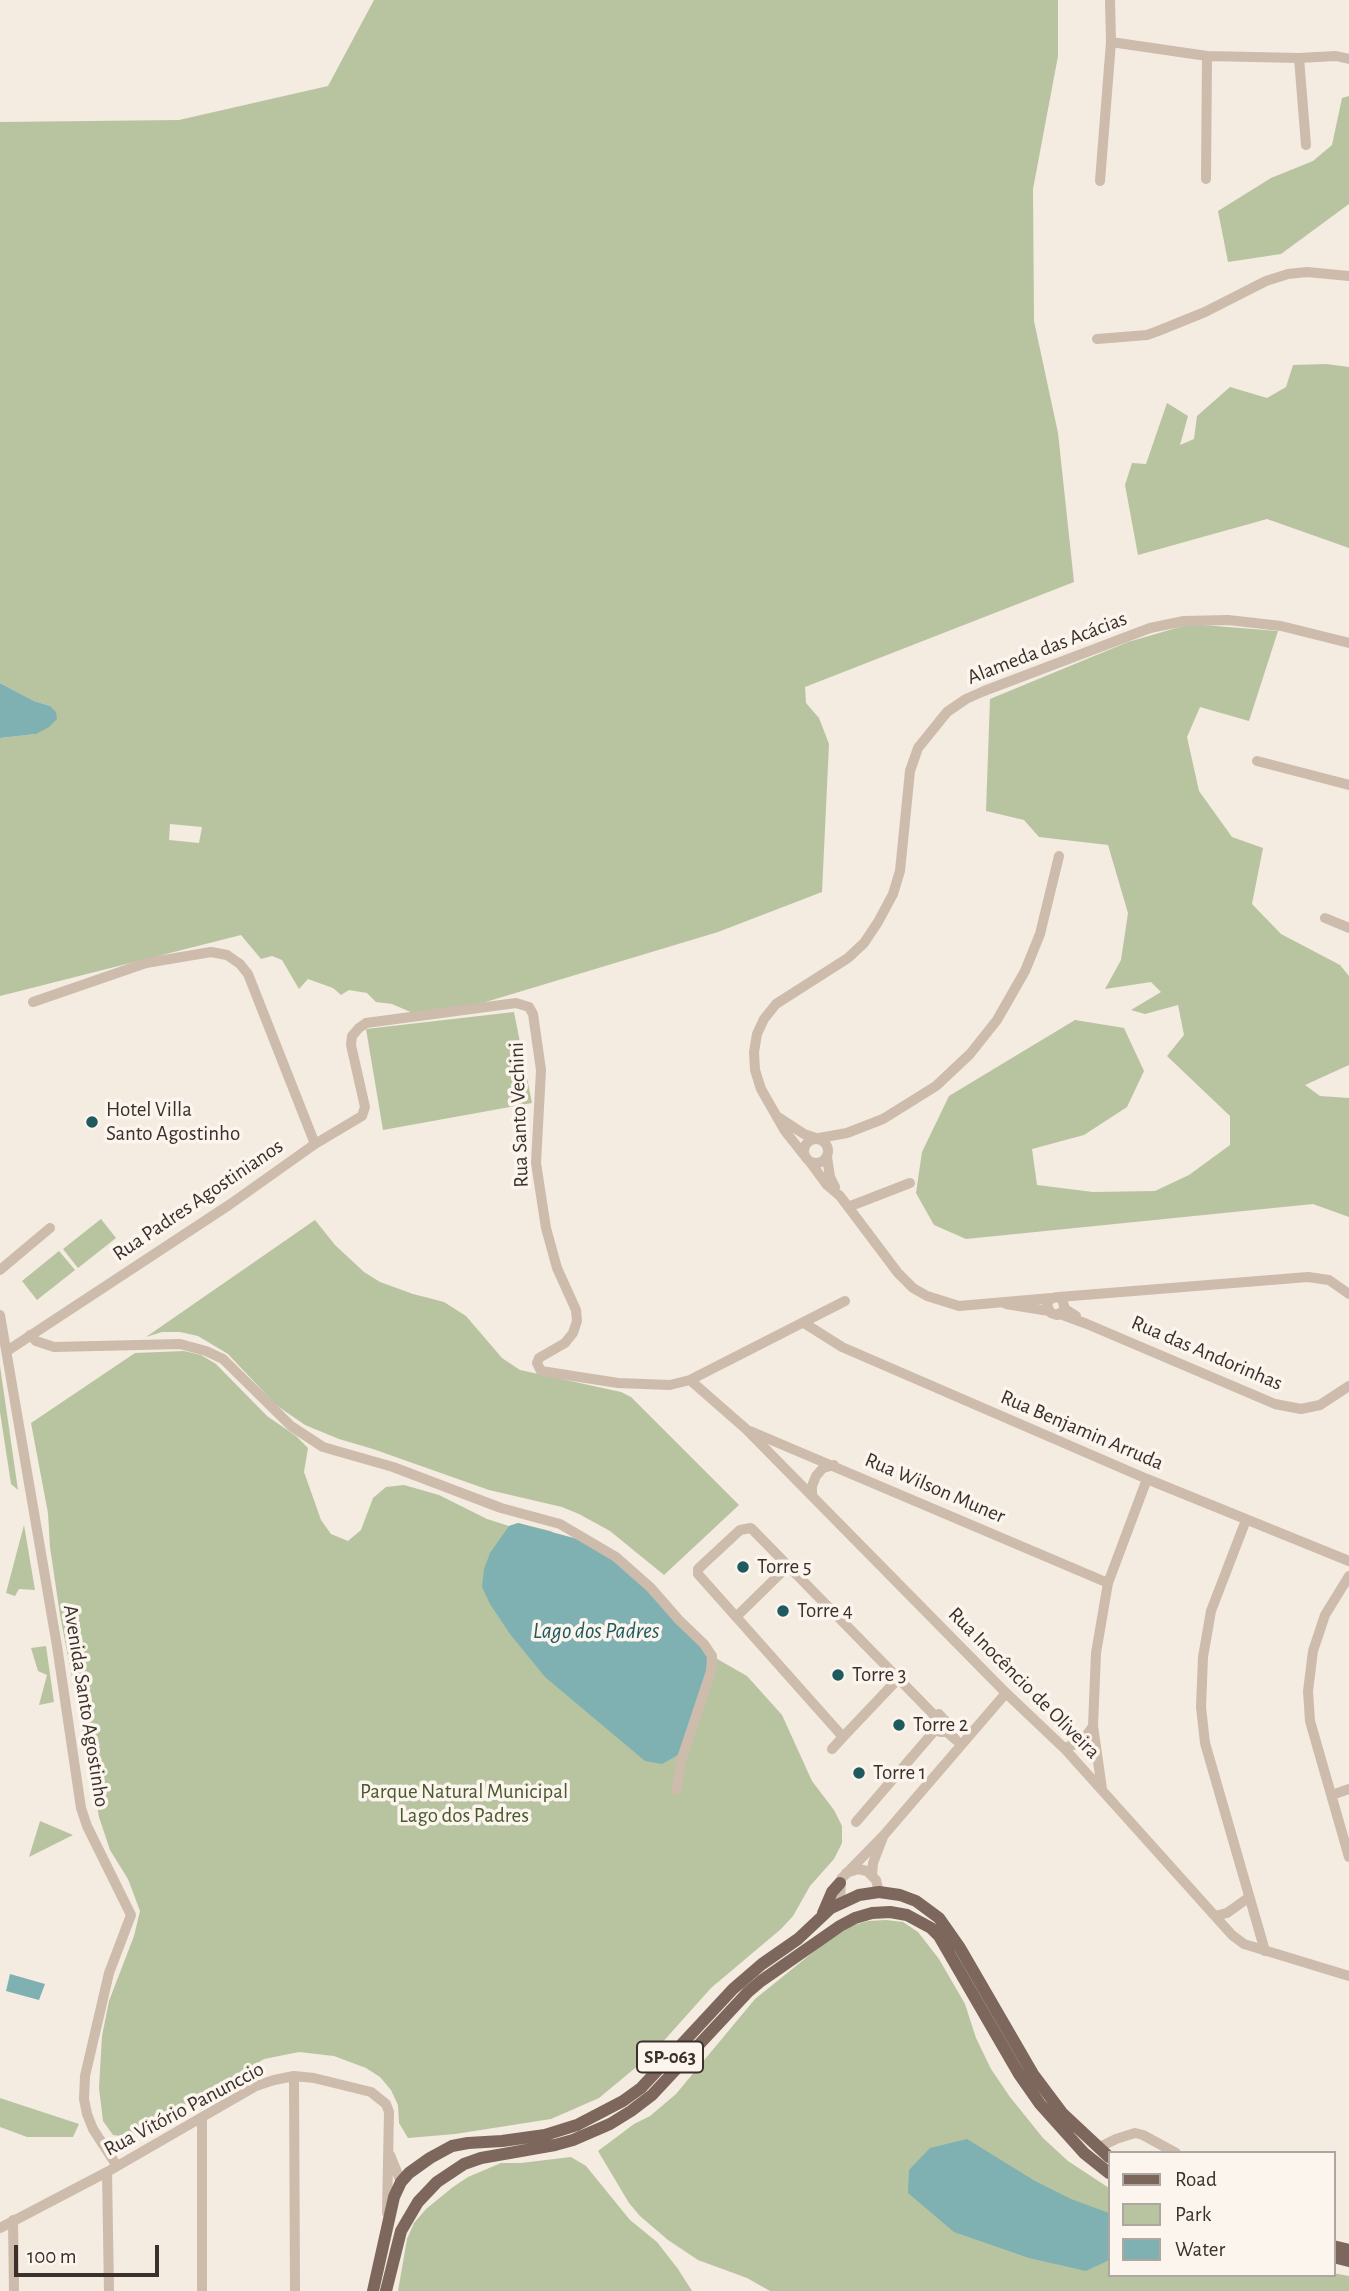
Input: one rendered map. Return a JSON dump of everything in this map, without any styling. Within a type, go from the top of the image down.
[{"type":"main road","points":[[823,1915],[832,1892],[843,1878]]},
{"type":"main road","points":[[872,1913],[879,1892]]},
{"type":"main road","name":"SP-063","points":[[405,2174],[452,2147],[545,2135],[577,2125],[623,2101],[641,2088],[733,1989],[762,1964],[798,1939],[840,1902],[879,1892],[906,1897],[939,1918],[960,1948],[1033,2074],[1063,2114],[1108,2156]]},
{"type":"main road","points":[[840,1902],[845,1911],[855,1918]]},
{"type":"main road","name":"SP-063","points":[[386,2291],[401,2231],[410,2213],[437,2182],[464,2164],[481,2158],[573,2140],[631,2111],[652,2095],[748,1992],[773,1972],[855,1918],[872,1913],[908,1915],[931,1928],[939,1936],[1019,2074],[1040,2104],[1084,2153],[1108,2172]]},
{"type":"main road","points":[[373,2291],[394,2197],[405,2174],[420,2168],[431,2172],[437,2182]]},
{"type":"main road","points":[[405,2174],[425,2194]]},
{"type":"street","points":[[1100,181],[1111,43],[1110,0]]},
{"type":"street","points":[[1111,43],[1207,56],[1336,56],[1349,60]]},
{"type":"street","points":[[1206,179],[1207,56]]},
{"type":"street","points":[[1299,58],[1306,145]]},
{"type":"street","points":[[1097,339],[1147,335],[1205,313],[1266,281],[1288,274],[1307,272],[1349,276]]},
{"type":"street","name":"Alameda das Acácias","points":[[807,1158],[785,1131],[761,1089],[755,1070],[757,1034],[764,1019],[776,1004],[848,958],[864,943],[878,922],[893,894],[900,871],[910,771],[918,748],[947,712],[966,699],[1150,628],[1184,621],[1228,620],[1282,626],[1349,643]]},
{"type":"street","points":[[1257,761],[1349,785]]},
{"type":"street","points":[[847,1133],[821,1162],[807,1158],[806,1143],[847,1133],[883,1119],[936,1086],[970,1054],[997,1020],[1025,971],[1040,934],[1059,856]]},
{"type":"street","points":[[1325,918],[1349,928]]},
{"type":"street","points":[[33,1002],[146,963],[211,952],[227,956],[240,964],[248,974],[315,1144]]},
{"type":"street","name":"Rua Santo Vechini","points":[[354,1057],[352,1036],[366,1023],[516,1003],[529,1007],[533,1014],[541,1070],[536,1163],[557,1268],[576,1310],[577,1321],[573,1333],[565,1343],[539,1358],[537,1367],[546,1374],[649,1386],[670,1385],[690,1380],[845,1301]]},
{"type":"street","name":"Rua Padres Agostinianos","points":[[6,1351],[229,1205],[315,1144],[357,1120],[365,1112],[354,1057]]},
{"type":"street","points":[[776,1116],[804,1135],[818,1138],[826,1144],[827,1155]]},
{"type":"street","name":"Rua das Andorinhas","points":[[827,1155],[830,1177],[840,1196],[898,1273],[913,1288],[927,1296],[959,1306],[1003,1303],[1017,1308],[1058,1306],[1092,1295],[1308,1277],[1329,1280],[1349,1294]]},
{"type":"street","name":"Rua das Andorinhas","points":[[807,1158],[827,1185],[840,1196]]},
{"type":"street","points":[[848,1207],[910,1183]]},
{"type":"street","points":[[0,1270],[50,1228]]},
{"type":"street","name":"Rua das Andorinhas","points":[[1058,1306],[1087,1324],[1275,1404],[1301,1409],[1320,1405],[1349,1386]]},
{"type":"street","name":"Avenida Santo Agostinho","points":[[0,1315],[57,1646],[81,1808],[87,1826],[131,1915],[109,1973],[85,2076],[84,2099],[93,2129],[112,2169]]},
{"type":"street","name":"Rua Benjamin Arruda","points":[[804,1323],[842,1347],[1147,1479],[1349,1562]]},
{"type":"street","points":[[30,1335],[36,1341],[54,1347],[180,1344],[206,1351],[223,1359],[291,1426],[323,1447],[393,1467],[501,1508],[560,1524],[616,1556],[651,1588],[712,1656],[711,1671],[681,1761],[676,1790]]},
{"type":"street","name":"Rua Inocêncio de Oliveira","points":[[690,1380],[746,1429],[1006,1693],[1064,1748],[1215,1916],[1244,1944],[1349,1976]]},
{"type":"street","name":"Rua Wilson Muner","points":[[746,1429],[1108,1583]]},
{"type":"street","points":[[812,1496],[816,1476],[823,1468],[834,1465]]},
{"type":"street","points":[[1102,1789],[1093,1726],[1096,1653],[1108,1583],[1147,1479]]},
{"type":"street","points":[[1246,1520],[1211,1611],[1203,1657],[1201,1707],[1205,1742],[1265,1951]]},
{"type":"street","points":[[698,1574],[698,1569],[705,1562],[740,1530],[747,1527],[936,1717]]},
{"type":"street","points":[[689,1563],[843,1737]]},
{"type":"street","points":[[736,1617],[788,1567]]},
{"type":"street","points":[[1349,1576],[1325,1615],[1313,1651],[1308,1691],[1310,1721],[1349,1857]]},
{"type":"street","points":[[832,1749],[898,1678]]},
{"type":"street","points":[[840,1902],[843,1878],[884,1835],[959,1743],[1006,1693]]},
{"type":"street","points":[[940,1714],[959,1743],[947,1732],[936,1729],[932,1723],[936,1717],[940,1714]]},
{"type":"street","points":[[1064,1748],[1082,1742],[1093,1726]]},
{"type":"street","points":[[856,1822],[936,1729]]},
{"type":"street","points":[[1332,1795],[1349,1789]]},
{"type":"street","points":[[879,1892],[872,1875],[873,1863],[884,1835]]},
{"type":"street","points":[[843,1878],[858,1870],[872,1875]]},
{"type":"street","points":[[1215,1916],[1227,1913],[1248,1898]]},
{"type":"street","points":[[294,2076],[295,2291]]},
{"type":"street","name":"Rua Vitório Panunccio","points":[[0,2228],[112,2169],[256,2086],[294,2076],[314,2078],[371,2092],[380,2098],[389,2112],[387,2224]]},
{"type":"street","points":[[202,2118],[202,2291]]},
{"type":"street","points":[[1098,2148],[1135,2133],[1172,2151]]},
{"type":"street","name":"Rua Vitório Panunccio","points":[[389,2152],[405,2174]]},
{"type":"street","points":[[108,2291],[112,2169]]},
{"type":"street","points":[[13,2220],[14,2291]]},
{"type":"green space","points":[[374,0],[1058,0],[1058,56],[1033,189],[1034,321],[1058,433],[1074,582],[805,687],[806,703],[819,718],[829,744],[822,892],[718,932],[469,1007],[420,1016],[392,1004],[376,1002],[367,993],[349,990],[341,995],[333,988],[308,979],[299,989],[282,960],[272,956],[261,959],[241,935],[0,996],[0,738],[36,734],[50,706],[34,701],[0,683],[0,122],[179,120],[328,86]],"holes":[[[170,824],[202,827],[199,843],[169,840]]]},
{"type":"green space","points":[[1349,96],[1349,204],[1281,254],[1228,262],[1218,211],[1271,178],[1313,161],[1332,145],[1342,98]]},
{"type":"green space","points":[[1326,364],[1349,367],[1349,548],[1267,519],[1138,555],[1125,485],[1132,463],[1146,464],[1167,403],[1188,416],[1180,445],[1194,439],[1197,416],[1230,387],[1267,398],[1286,387],[1293,365]]},
{"type":"green space","points":[[1190,624],[1278,631],[1249,721],[1200,707],[1187,737],[1199,791],[1232,837],[1263,848],[1252,904],[1281,934],[1340,965],[1349,976],[1349,1065],[1305,1085],[1320,1096],[1349,1098],[1349,1217],[1313,1204],[966,1239],[934,1225],[916,1193],[922,1152],[949,1096],[1075,1020],[1124,1028],[1144,1071],[1127,1107],[1084,1135],[1032,1149],[1037,1185],[1093,1192],[1155,1191],[1189,1175],[1230,1145],[1230,1116],[1167,1056],[1184,1035],[1178,1005],[1145,1014],[1131,1010],[1161,992],[1151,982],[1105,989],[1121,960],[1128,913],[1108,845],[1039,837],[1024,820],[986,811],[990,699],[1128,642]]},
{"type":"green space","points":[[514,1012],[532,1103],[383,1130],[366,1029]]},
{"type":"green space","points":[[101,1219],[116,1238],[78,1268],[63,1249]]},
{"type":"green space","points":[[315,1220],[335,1245],[364,1272],[380,1282],[444,1302],[466,1316],[502,1358],[520,1370],[621,1392],[631,1397],[739,1505],[664,1575],[610,1531],[579,1514],[562,1507],[489,1490],[305,1425],[276,1405],[228,1354],[198,1336],[162,1332],[146,1337]]},
{"type":"green space","points":[[59,1251],[75,1270],[37,1300],[22,1281]]},
{"type":"green space","name":"Parque Natural Municipal Lago dos Padres","points":[[184,1351],[201,1355],[216,1364],[267,1416],[308,1448],[304,1472],[321,1520],[331,1534],[348,1541],[361,1530],[373,1498],[386,1487],[404,1485],[439,1495],[487,1519],[509,1526],[518,1523],[551,1531],[712,1656],[747,1676],[782,1715],[812,1781],[834,1810],[842,1826],[842,1843],[834,1859],[810,1886],[793,1916],[781,1929],[711,1988],[652,2054],[599,2098],[551,2119],[455,2134],[408,2138],[399,2123],[398,2105],[391,2090],[380,2077],[366,2068],[334,2056],[299,2052],[264,2059],[208,2094],[129,2137],[113,2135],[103,2121],[99,2088],[102,2036],[109,2001],[134,1936],[140,1911],[128,1879],[110,1850],[99,1817],[60,1615],[48,1513],[31,1423],[135,1353]]},
{"type":"green space","points":[[0,1366],[18,1490],[11,1484],[0,1412]]},
{"type":"green space","points":[[24,1525],[35,1590],[19,1589],[15,1596],[6,1593]]},
{"type":"green space","points":[[46,1646],[54,1702],[39,1705],[47,1675],[38,1671],[31,1648]]},
{"type":"green space","points":[[40,1821],[73,1835],[29,1857]]},
{"type":"green space","points":[[868,1921],[903,1922],[918,1932],[939,1959],[965,2004],[976,2038],[991,2069],[1010,2097],[1043,2138],[1068,2161],[1108,2187],[1108,2277],[1335,2277],[1335,2273],[1349,2276],[1349,2291],[770,2291],[747,2278],[698,2260],[668,2240],[629,2203],[598,2151],[634,2124],[650,2116],[676,2094],[755,1999],[822,1945],[851,1926]]},
{"type":"green space","points":[[0,2098],[79,2124],[73,2137],[27,2137],[0,2127]]},
{"type":"green space","points":[[571,2157],[586,2166],[630,2220],[657,2242],[692,2291],[398,2291],[407,2239],[414,2223],[426,2209],[453,2187],[468,2177],[501,2163]]},
{"type":"water","points":[[0,683],[34,701],[50,706],[56,712],[57,719],[36,734],[0,738]]},
{"type":"water","name":"Lago dos Padres","points":[[518,1523],[585,1541],[616,1558],[712,1656],[687,1740],[678,1755],[662,1764],[645,1761],[545,1677],[510,1634],[482,1587],[484,1569],[490,1553],[509,1526]]},
{"type":"water","points":[[10,1974],[45,1984],[39,2000],[6,1991]]},
{"type":"water","points":[[967,2139],[1035,2181],[1071,2199],[1108,2213],[1108,2260],[1086,2271],[1029,2258],[954,2232],[908,2193],[909,2170],[930,2148]]},
{"type":"place","name":"Hotel Villa Santo Agostinho","points":[[92,1122]]},
{"type":"place","name":"Torre 5","points":[[743,1567]]},
{"type":"place","name":"Torre 4","points":[[783,1611]]},
{"type":"place","name":"Torre 3","points":[[838,1675]]},
{"type":"place","name":"Torre 2","points":[[899,1725]]},
{"type":"place","name":"Torre 1","points":[[859,1773]]}]
